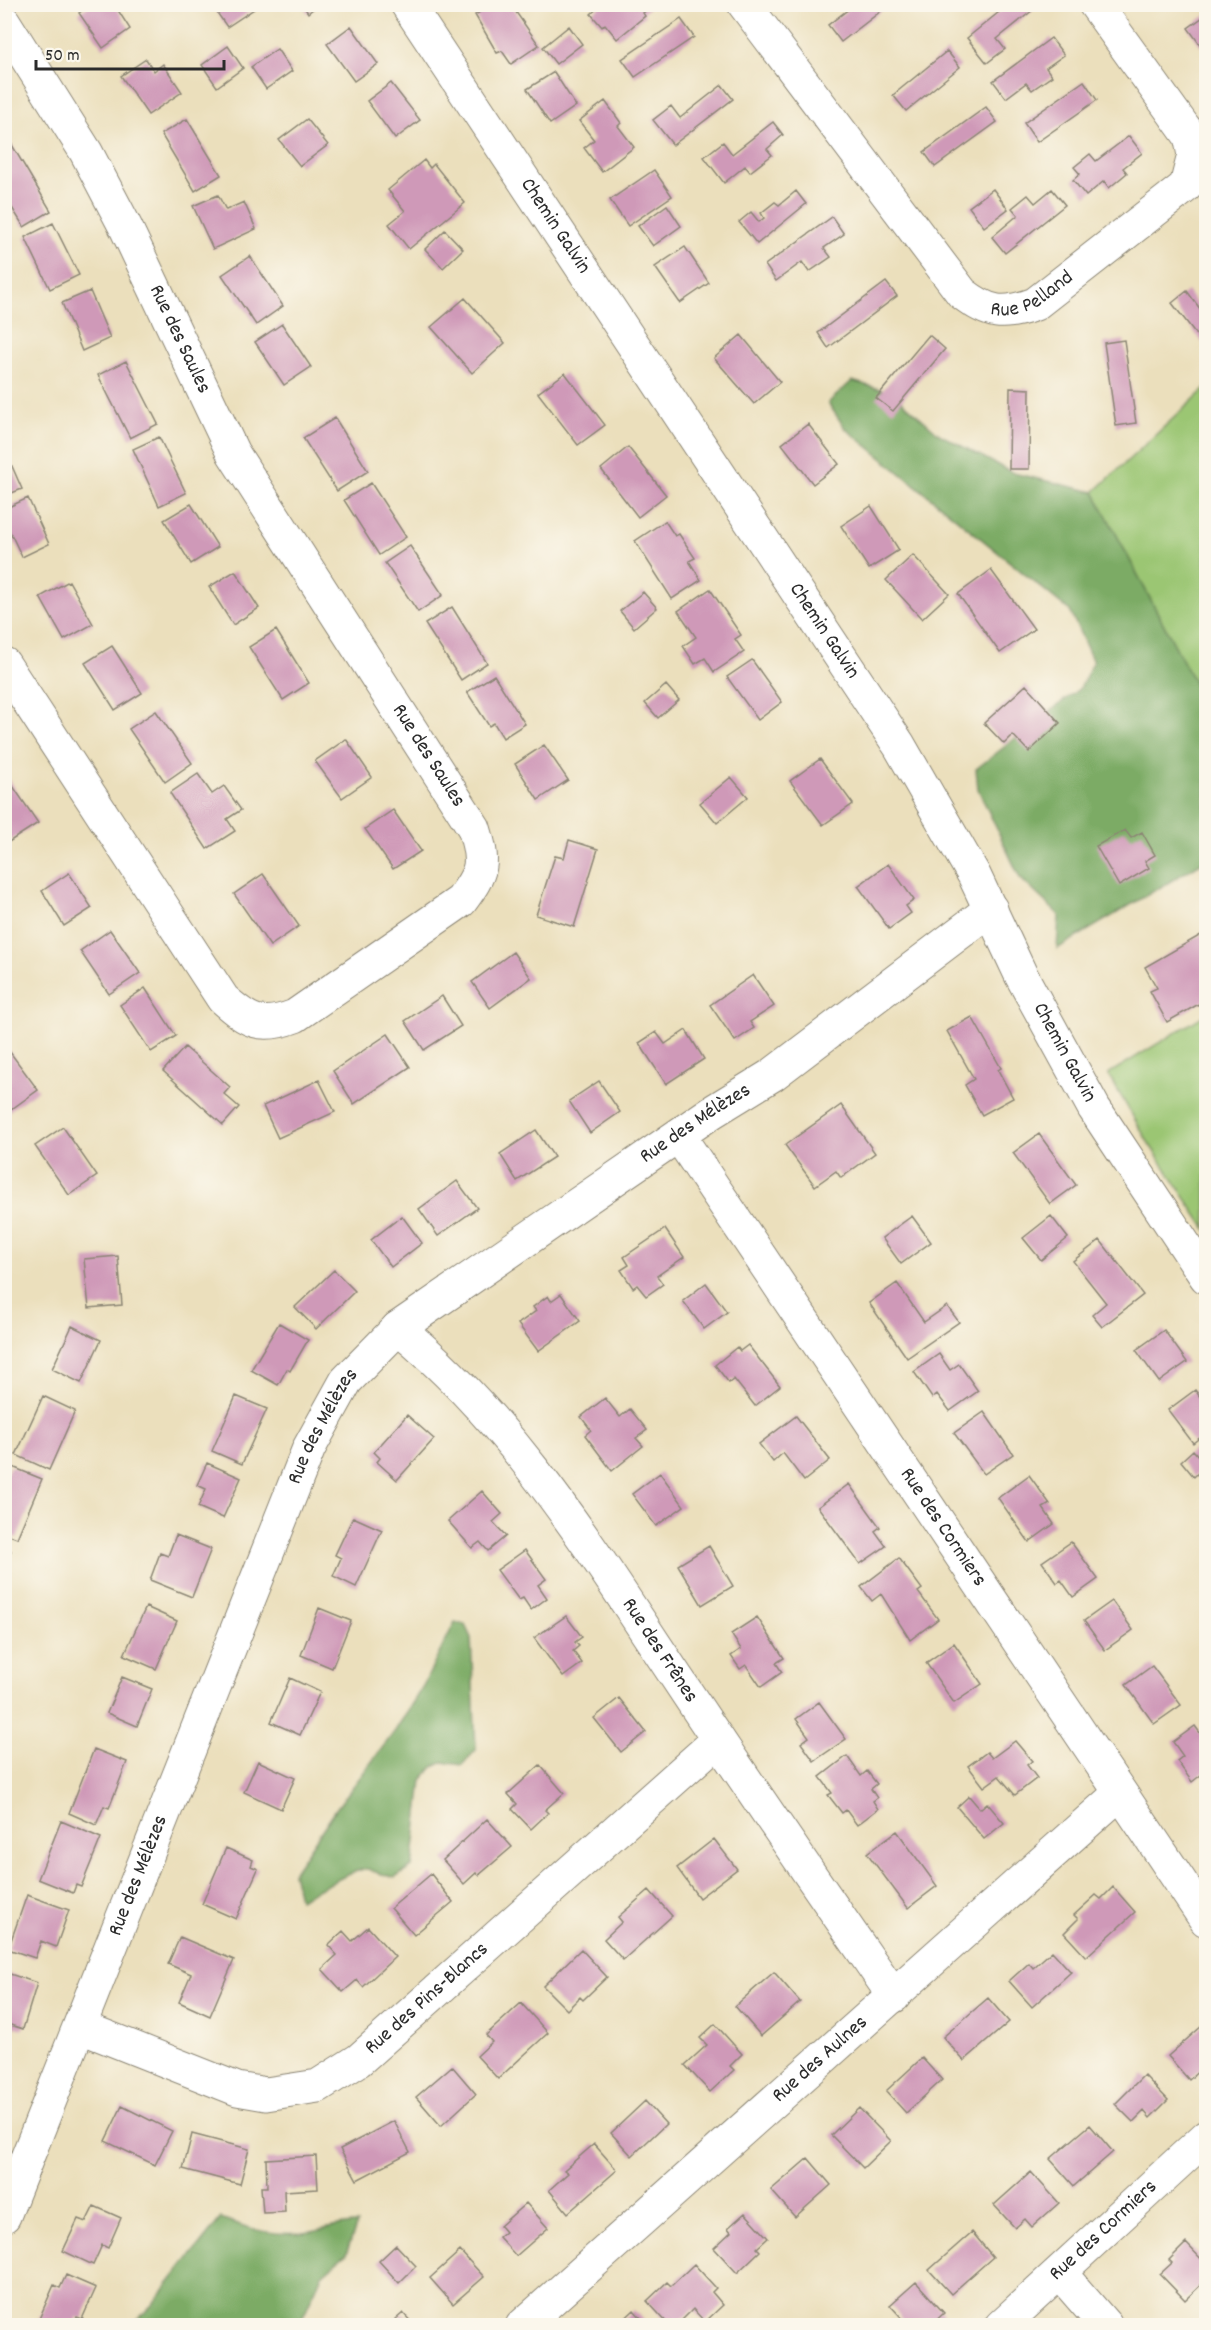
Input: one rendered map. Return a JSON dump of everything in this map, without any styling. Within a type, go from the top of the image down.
[{"type":"street","name":"Chemin Galvin","points":[[407,4],[867,694],[943,818],[991,909],[1021,975],[1094,1108],[1206,1277]]},
{"type":"street","name":"Rue Pelland","points":[[744,4],[962,294],[979,306],[998,313],[1016,312],[1035,304],[1186,186],[1194,155],[1190,136],[1095,4]]},
{"type":"street","name":"Rue des Saules","points":[[4,22],[86,152],[126,228],[233,453],[474,828],[481,850],[479,876],[461,901],[295,1016],[273,1024],[243,1017],[223,999],[4,664]]},
{"type":"street","name":"Rue des Mélèzes","points":[[4,2216],[81,2027],[309,1448],[346,1382],[398,1328],[712,1112],[772,1075],[991,909]]},
{"type":"street","name":"Rue des Cormiers","points":[[679,1136],[1206,1920]]},
{"type":"street","name":"Rue des Frênes","points":[[398,1328],[437,1360],[520,1450],[556,1496],[718,1740],[894,1996]]},
{"type":"street","name":"Rue des Pins-Blancs","points":[[81,2027],[237,2089],[266,2094],[318,2086],[359,2060],[718,1740]]},
{"type":"street","name":"Rue des Aulnes","points":[[522,2325],[1120,1793]]},
{"type":"street","name":"Rue des Cormiers","points":[[1001,2325],[1206,2137]]},
{"type":"street","points":[[1060,2273],[1106,2325]]},
{"type":"green space","points":[[852,381],[893,393],[939,434],[1013,473],[1094,492],[1206,705],[1206,860],[1057,949],[1059,915],[1020,878],[978,789],[976,769],[1080,688],[1093,662],[1070,611],[845,428],[828,403]]},
{"type":"green space","points":[[1206,388],[1206,705],[1094,492]]},
{"type":"green space","points":[[1206,1014],[1206,1229],[1148,1142],[1108,1074]]},
{"type":"green space","points":[[455,1622],[465,1625],[471,1638],[476,1750],[462,1765],[443,1762],[433,1767],[422,1780],[412,1867],[395,1878],[369,1870],[357,1870],[299,1899],[293,1873],[336,1809],[395,1731],[423,1686]]},
{"type":"green space","points":[[221,2218],[254,2229],[287,2234],[357,2224],[346,2254],[322,2275],[299,2325],[132,2325],[152,2305]]},
{"type":"building","points":[[91,4],[114,4],[130,29],[103,48],[79,13]]},
{"type":"building","points":[[211,4],[251,4],[254,9],[227,27]]},
{"type":"building","points":[[302,4],[319,4],[308,13]]},
{"type":"building","points":[[602,4],[648,4],[650,7],[643,13],[645,16],[617,39],[605,24],[602,27],[591,14]]},
{"type":"building","points":[[847,4],[890,4],[841,42],[828,25],[850,8]]},
{"type":"building","points":[[1009,4],[1028,4],[1033,10],[997,39],[1005,49],[987,63],[967,38]]},
{"type":"building","points":[[491,5],[511,5],[539,45],[511,64],[502,51],[497,53],[475,15]]},
{"type":"building","points":[[1206,15],[1206,42],[1201,46],[1188,28]]},
{"type":"building","points":[[681,19],[694,37],[635,77],[622,59]]},
{"type":"building","points":[[351,26],[378,64],[354,81],[327,44]]},
{"type":"building","points":[[569,26],[582,44],[556,64],[543,47]]},
{"type":"building","points":[[1051,38],[1064,55],[1046,68],[1052,76],[1032,90],[1026,83],[1006,98],[993,81]]},
{"type":"building","points":[[228,46],[243,68],[217,87],[202,65]]},
{"type":"building","points":[[277,49],[292,71],[266,89],[251,67]]},
{"type":"building","points":[[947,51],[960,67],[906,111],[893,95]]},
{"type":"building","points":[[146,59],[154,71],[163,64],[182,92],[148,115],[121,76]]},
{"type":"building","points":[[554,72],[576,106],[550,124],[527,89]]},
{"type":"building","points":[[1084,81],[1097,100],[1037,142],[1024,123]]},
{"type":"building","points":[[391,83],[420,120],[395,139],[367,101]]},
{"type":"building","points":[[722,85],[733,99],[673,145],[653,120],[671,106],[680,118]]},
{"type":"building","points":[[605,101],[621,123],[618,126],[634,147],[602,172],[584,148],[594,140],[579,121]]},
{"type":"building","points":[[986,107],[997,122],[935,167],[924,152]]},
{"type":"building","points":[[187,119],[221,175],[195,191],[161,134]]},
{"type":"building","points":[[307,119],[328,145],[300,166],[279,140]]},
{"type":"building","points":[[773,122],[783,135],[767,149],[772,155],[750,172],[745,166],[724,183],[704,157],[723,142],[732,154]]},
{"type":"building","points":[[1129,136],[1142,153],[1123,168],[1127,173],[1109,188],[1104,181],[1086,196],[1073,180],[1080,174],[1074,167],[1090,154],[1096,161]]},
{"type":"building","points":[[12,145],[51,211],[24,227],[4,195],[4,150]]},
{"type":"building","points":[[424,160],[430,168],[434,164],[465,203],[409,249],[389,224],[405,211],[388,190]]},
{"type":"building","points":[[654,170],[672,196],[628,226],[610,200]]},
{"type":"building","points":[[993,189],[1008,209],[984,227],[969,207]]},
{"type":"building","points":[[1052,189],[1065,205],[1005,253],[992,237],[1018,215],[1012,208],[1028,195],[1035,203]]},
{"type":"building","points":[[796,191],[806,204],[757,244],[739,222],[751,212],[759,222],[764,218],[761,213],[775,202],[779,205]]},
{"type":"building","points":[[218,195],[226,210],[244,202],[256,229],[213,249],[193,206]]},
{"type":"building","points":[[667,205],[681,226],[653,246],[638,226]]},
{"type":"building","points":[[832,217],[844,234],[824,248],[831,257],[809,272],[802,262],[776,281],[765,265]]},
{"type":"building","points":[[53,223],[79,275],[50,289],[25,237]]},
{"type":"building","points":[[445,230],[463,249],[443,268],[425,249]]},
{"type":"building","points":[[685,247],[709,283],[680,303],[655,267]]},
{"type":"building","points":[[250,256],[283,306],[256,325],[222,275]]},
{"type":"building","points":[[886,282],[897,296],[828,348],[818,333]]},
{"type":"building","points":[[90,291],[110,338],[82,351],[62,303]]},
{"type":"building","points":[[1187,291],[1206,317],[1206,347],[1172,303]]},
{"type":"building","points":[[465,298],[505,343],[472,373],[431,327]]},
{"type":"building","points":[[282,324],[311,367],[284,385],[255,342]]},
{"type":"building","points":[[741,335],[780,382],[754,404],[714,358]]},
{"type":"building","points":[[929,335],[945,349],[893,411],[876,398]]},
{"type":"building","points":[[1124,340],[1136,423],[1116,426],[1104,343]]},
{"type":"building","points":[[126,361],[158,424],[130,438],[98,375]]},
{"type":"building","points":[[565,373],[605,425],[578,445],[538,393]]},
{"type":"building","points":[[1010,388],[1030,389],[1029,469],[1009,469]]},
{"type":"building","points":[[335,418],[368,471],[337,491],[303,438]]},
{"type":"building","points":[[808,424],[839,464],[813,484],[782,444]]},
{"type":"building","points":[[159,437],[186,493],[159,506],[133,449]]},
{"type":"building","points":[[628,447],[666,495],[638,517],[601,469]]},
{"type":"building","points":[[4,448],[22,489],[4,496]]},
{"type":"building","points":[[371,483],[406,537],[379,555],[344,500]]},
{"type":"building","points":[[28,498],[49,544],[22,557],[4,519],[4,509]]},
{"type":"building","points":[[191,504],[218,547],[191,564],[164,520]]},
{"type":"building","points":[[871,506],[899,550],[869,569],[841,526]]},
{"type":"building","points":[[665,521],[675,536],[679,534],[695,558],[689,561],[701,580],[672,599],[635,541]]},
{"type":"building","points":[[410,546],[443,595],[418,612],[385,563]]},
{"type":"building","points":[[913,555],[949,594],[922,619],[886,580]]},
{"type":"building","points":[[991,570],[1034,629],[1000,653],[958,594]]},
{"type":"building","points":[[235,571],[259,608],[233,625],[209,587]]},
{"type":"building","points":[[69,581],[93,624],[64,640],[40,597]]},
{"type":"building","points":[[710,589],[741,635],[735,639],[744,652],[714,672],[705,658],[695,664],[683,646],[696,637],[678,611]]},
{"type":"building","points":[[643,592],[657,608],[634,628],[620,611]]},
{"type":"building","points":[[452,607],[487,663],[461,680],[425,624]]},
{"type":"building","points":[[276,630],[309,683],[283,700],[249,647]]},
{"type":"building","points":[[112,646],[142,693],[115,710],[85,663]]},
{"type":"building","points":[[752,660],[782,702],[758,720],[727,677]]},
{"type":"building","points":[[494,675],[525,724],[503,738],[494,723],[489,726],[467,692]]},
{"type":"building","points":[[666,685],[679,700],[658,718],[645,703]]},
{"type":"building","points":[[1026,685],[1060,723],[1029,752],[1013,735],[1004,744],[984,723]]},
{"type":"building","points":[[156,711],[192,763],[165,782],[129,729]]},
{"type":"building","points":[[346,739],[372,777],[342,798],[315,761]]},
{"type":"building","points":[[544,745],[568,780],[538,800],[515,764]]},
{"type":"building","points":[[820,759],[853,804],[823,825],[790,781]]},
{"type":"building","points":[[4,773],[38,823],[4,845]]},
{"type":"building","points":[[198,774],[212,794],[224,786],[241,810],[227,819],[235,831],[207,849],[170,793]]},
{"type":"building","points":[[731,777],[748,797],[717,823],[700,803]]},
{"type":"building","points":[[393,810],[421,851],[393,869],[365,829]]},
{"type":"building","points":[[1125,830],[1131,838],[1142,832],[1155,855],[1145,861],[1149,868],[1119,886],[1096,846]]},
{"type":"building","points":[[569,840],[598,849],[574,927],[536,915],[555,856],[564,858]]},
{"type":"building","points":[[888,864],[914,900],[906,906],[911,913],[889,929],[858,886]]},
{"type":"building","points":[[69,873],[92,908],[64,926],[42,891]]},
{"type":"building","points":[[263,874],[299,926],[270,946],[234,894]]},
{"type":"building","points":[[110,930],[140,973],[109,994],[80,951]]},
{"type":"building","points":[[1206,932],[1206,1000],[1167,1022],[1150,991],[1157,988],[1145,967]]},
{"type":"building","points":[[513,952],[531,978],[490,1008],[472,982]]},
{"type":"building","points":[[753,975],[774,1006],[750,1022],[754,1028],[735,1041],[710,1005]]},
{"type":"building","points":[[145,988],[176,1036],[151,1052],[120,1005]]},
{"type":"building","points":[[442,996],[461,1026],[424,1050],[405,1021]]},
{"type":"building","points":[[972,1017],[1001,1068],[998,1070],[1013,1098],[982,1115],[965,1085],[974,1079],[947,1031]]},
{"type":"building","points":[[686,1030],[704,1059],[666,1084],[639,1043],[656,1032],[665,1044]]},
{"type":"building","points":[[388,1034],[410,1067],[354,1104],[333,1071]]},
{"type":"building","points":[[4,1044],[38,1090],[9,1111],[4,1105]]},
{"type":"building","points":[[185,1047],[230,1087],[224,1094],[239,1107],[223,1125],[163,1071]]},
{"type":"building","points":[[319,1080],[335,1112],[278,1138],[263,1106]]},
{"type":"building","points":[[599,1081],[620,1112],[590,1133],[569,1101]]},
{"type":"building","points":[[841,1105],[875,1153],[841,1178],[836,1171],[815,1186],[785,1145]]},
{"type":"building","points":[[63,1127],[97,1176],[69,1195],[35,1146]]},
{"type":"building","points":[[536,1130],[554,1157],[517,1181],[500,1154]]},
{"type":"building","points":[[1039,1134],[1076,1185],[1050,1204],[1013,1153]]},
{"type":"building","points":[[457,1181],[477,1208],[438,1236],[419,1209]]},
{"type":"building","points":[[402,1216],[422,1243],[391,1267],[371,1240]]},
{"type":"building","points":[[912,1216],[931,1242],[901,1264],[882,1238]]},
{"type":"building","points":[[1051,1216],[1068,1238],[1041,1260],[1023,1238]]},
{"type":"building","points":[[665,1229],[684,1257],[657,1276],[663,1284],[646,1296],[637,1285],[633,1288],[621,1270],[629,1265],[624,1257]]},
{"type":"building","points":[[1100,1240],[1143,1295],[1102,1327],[1092,1315],[1106,1303],[1073,1261]]},
{"type":"building","points":[[118,1256],[122,1305],[89,1308],[84,1259]]},
{"type":"building","points":[[334,1270],[355,1291],[316,1329],[295,1307]]},
{"type":"building","points":[[706,1283],[727,1312],[704,1329],[683,1301]]},
{"type":"building","points":[[897,1283],[924,1322],[947,1306],[959,1322],[907,1358],[869,1303]]},
{"type":"building","points":[[561,1294],[580,1321],[538,1351],[518,1324],[536,1311],[533,1307],[548,1296],[551,1301]]},
{"type":"building","points":[[279,1323],[308,1340],[290,1371],[287,1369],[278,1385],[251,1370]]},
{"type":"building","points":[[72,1326],[101,1340],[81,1383],[52,1369]]},
{"type":"building","points":[[1164,1330],[1187,1362],[1159,1382],[1136,1350]]},
{"type":"building","points":[[748,1345],[780,1386],[755,1406],[734,1379],[729,1383],[715,1365],[737,1347],[740,1351]]},
{"type":"building","points":[[939,1354],[950,1370],[959,1364],[978,1391],[950,1411],[937,1394],[932,1398],[914,1372]]},
{"type":"building","points":[[1195,1390],[1206,1405],[1206,1433],[1193,1443],[1168,1410]]},
{"type":"building","points":[[43,1396],[75,1411],[49,1470],[16,1455]]},
{"type":"building","points":[[236,1396],[267,1409],[242,1464],[212,1451]]},
{"type":"building","points":[[605,1398],[620,1417],[630,1409],[647,1430],[636,1438],[643,1446],[612,1471],[585,1435],[591,1430],[581,1417]]},
{"type":"building","points":[[984,1412],[1013,1454],[984,1474],[954,1433]]},
{"type":"building","points":[[407,1415],[434,1439],[397,1480],[377,1462],[380,1458],[374,1452]]},
{"type":"building","points":[[796,1416],[830,1460],[804,1481],[783,1453],[773,1462],[759,1444]]},
{"type":"building","points":[[1193,1450],[1206,1465],[1194,1477],[1181,1461]]},
{"type":"building","points":[[207,1463],[241,1478],[223,1518],[198,1507],[206,1489],[197,1485]]},
{"type":"building","points":[[10,1466],[42,1479],[17,1538],[4,1533],[4,1478]]},
{"type":"building","points":[[660,1473],[684,1506],[656,1526],[632,1494]]},
{"type":"building","points":[[1029,1475],[1050,1504],[1043,1508],[1054,1524],[1029,1542],[998,1498]]},
{"type":"building","points":[[849,1484],[880,1527],[875,1531],[886,1546],[860,1564],[818,1507]]},
{"type":"building","points":[[482,1491],[502,1514],[493,1522],[506,1536],[488,1551],[480,1542],[472,1548],[448,1521]]},
{"type":"building","points":[[353,1517],[382,1530],[356,1587],[333,1576],[341,1558],[335,1555]]},
{"type":"building","points":[[176,1535],[211,1549],[192,1597],[150,1580],[160,1553],[168,1556]]},
{"type":"building","points":[[1071,1542],[1098,1579],[1073,1597],[1061,1580],[1057,1583],[1042,1562]]},
{"type":"building","points":[[709,1546],[733,1586],[702,1605],[678,1565]]},
{"type":"building","points":[[4,1548],[11,1551],[4,1566]]},
{"type":"building","points":[[525,1550],[546,1579],[538,1585],[547,1598],[531,1610],[523,1598],[519,1600],[497,1570]]},
{"type":"building","points":[[899,1558],[922,1589],[918,1592],[938,1619],[910,1640],[881,1594],[872,1601],[861,1587]]},
{"type":"building","points":[[1112,1601],[1133,1630],[1105,1650],[1084,1621]]},
{"type":"building","points":[[146,1607],[177,1621],[156,1669],[124,1655]]},
{"type":"building","points":[[319,1608],[351,1621],[332,1668],[301,1655]]},
{"type":"building","points":[[566,1616],[582,1637],[575,1642],[579,1646],[573,1651],[582,1663],[563,1677],[534,1638]]},
{"type":"building","points":[[757,1617],[784,1658],[776,1663],[782,1672],[761,1687],[746,1665],[740,1669],[731,1656],[741,1649],[731,1634]]},
{"type":"building","points":[[954,1643],[982,1684],[954,1703],[926,1663]]},
{"type":"building","points":[[1152,1666],[1181,1705],[1154,1724],[1126,1685]]},
{"type":"building","points":[[122,1677],[152,1689],[137,1726],[107,1713]]},
{"type":"building","points":[[290,1678],[320,1692],[300,1735],[271,1722]]},
{"type":"building","points":[[619,1698],[646,1732],[621,1752],[594,1718]]},
{"type":"building","points":[[819,1702],[846,1739],[814,1761],[801,1743],[809,1737],[796,1719]]},
{"type":"building","points":[[1195,1726],[1206,1741],[1206,1771],[1192,1782],[1177,1761],[1183,1756],[1173,1742]]},
{"type":"building","points":[[1015,1741],[1032,1761],[1027,1765],[1037,1778],[1015,1795],[999,1776],[984,1787],[968,1766],[987,1752],[992,1758]]},
{"type":"building","points":[[94,1749],[127,1762],[109,1808],[104,1806],[96,1825],[69,1813]]},
{"type":"building","points":[[847,1756],[861,1776],[867,1771],[877,1784],[871,1789],[877,1798],[873,1801],[878,1809],[857,1825],[846,1810],[842,1813],[828,1795],[832,1793],[820,1777]]},
{"type":"building","points":[[258,1761],[295,1778],[281,1809],[244,1792]]},
{"type":"building","points":[[540,1765],[564,1793],[545,1810],[548,1813],[531,1829],[512,1809],[517,1804],[508,1794]]},
{"type":"building","points":[[969,1796],[980,1809],[987,1803],[1004,1823],[984,1839],[957,1807]]},
{"type":"building","points":[[487,1819],[512,1847],[479,1875],[476,1873],[464,1884],[443,1860]]},
{"type":"building","points":[[61,1821],[101,1838],[81,1887],[76,1885],[73,1893],[38,1879]]},
{"type":"building","points":[[897,1831],[937,1886],[908,1908],[867,1853]]},
{"type":"building","points":[[714,1839],[737,1869],[699,1898],[677,1868]]},
{"type":"building","points":[[226,1848],[253,1860],[251,1866],[258,1869],[236,1919],[202,1904]]},
{"type":"building","points":[[431,1874],[453,1902],[414,1935],[391,1908]]},
{"type":"building","points":[[1113,1887],[1135,1912],[1086,1957],[1064,1933],[1078,1919],[1074,1915],[1096,1895],[1101,1899]]},
{"type":"building","points":[[649,1890],[672,1916],[623,1960],[604,1939],[622,1922],[618,1917]]},
{"type":"building","points":[[27,1895],[69,1910],[56,1947],[41,1941],[35,1958],[8,1949]]},
{"type":"building","points":[[368,1927],[395,1957],[363,1987],[357,1980],[343,1992],[322,1969],[337,1955],[328,1945],[343,1931],[352,1941]]},
{"type":"building","points":[[180,1937],[234,1960],[210,2016],[179,2002],[191,1974],[168,1964]]},
{"type":"building","points":[[581,1949],[607,1977],[583,2000],[580,1997],[567,2010],[543,1986]]},
{"type":"building","points":[[1052,1951],[1071,1972],[1032,2007],[1009,1981],[1029,1963],[1033,1968]]},
{"type":"building","points":[[774,1972],[800,2002],[761,2036],[735,2006]]},
{"type":"building","points":[[10,1974],[37,1983],[23,2029],[4,2023],[4,1990]]},
{"type":"building","points":[[988,1998],[1009,2022],[964,2061],[943,2037]]},
{"type":"building","points":[[521,2003],[548,2033],[498,2079],[477,2056],[492,2042],[486,2035]]},
{"type":"building","points":[[715,2024],[742,2054],[730,2066],[734,2070],[710,2092],[685,2065],[707,2045],[700,2038]]},
{"type":"building","points":[[1203,2025],[1206,2029],[1206,2064],[1189,2080],[1168,2056]]},
{"type":"building","points":[[4,2051],[10,2053],[5,2066],[4,2066]]},
{"type":"building","points":[[922,2058],[942,2080],[906,2113],[886,2091]]},
{"type":"building","points":[[452,2066],[476,2094],[441,2126],[416,2097]]},
{"type":"building","points":[[1144,2075],[1168,2100],[1150,2118],[1144,2111],[1133,2122],[1115,2104]]},
{"type":"building","points":[[645,2101],[666,2124],[632,2156],[611,2133]]},
{"type":"building","points":[[122,2106],[172,2131],[155,2165],[105,2141]]},
{"type":"building","points":[[859,2108],[891,2141],[863,2168],[831,2135]]},
{"type":"building","points":[[394,2121],[410,2152],[357,2180],[340,2149]]},
{"type":"building","points":[[1090,2125],[1113,2152],[1074,2186],[1050,2159]]},
{"type":"building","points":[[192,2134],[249,2149],[240,2184],[183,2169]]},
{"type":"building","points":[[594,2144],[617,2170],[568,2213],[549,2190],[568,2173],[564,2170]]},
{"type":"building","points":[[316,2156],[318,2189],[284,2191],[285,2212],[263,2213],[261,2187],[267,2187],[266,2159]]},
{"type":"building","points":[[808,2158],[831,2185],[795,2217],[771,2190]]},
{"type":"building","points":[[1031,2172],[1059,2203],[1032,2227],[1025,2219],[1015,2228],[994,2205]]},
{"type":"building","points":[[526,2203],[548,2228],[516,2256],[499,2237],[505,2232],[500,2226]]},
{"type":"building","points":[[94,2206],[121,2218],[108,2248],[102,2245],[93,2265],[63,2251],[78,2219],[86,2222]]},
{"type":"building","points":[[745,2213],[768,2238],[757,2248],[760,2251],[737,2273],[714,2248],[731,2232],[728,2228]]},
{"type":"building","points":[[972,2232],[993,2257],[951,2294],[929,2270]]},
{"type":"building","points":[[1186,2243],[1206,2264],[1206,2280],[1185,2300],[1160,2274],[1172,2263],[1169,2260]]},
{"type":"building","points":[[396,2245],[416,2266],[399,2283],[379,2261]]},
{"type":"building","points":[[460,2251],[484,2277],[453,2304],[430,2278]]},
{"type":"building","points":[[694,2264],[716,2288],[712,2292],[723,2305],[705,2322],[693,2309],[676,2326],[670,2326],[647,2301],[667,2282],[671,2286]]},
{"type":"building","points":[[66,2275],[96,2288],[82,2319],[77,2317],[73,2326],[53,2326],[39,2319],[54,2285],[60,2288]]},
{"type":"building","points":[[916,2282],[944,2313],[930,2326],[920,2323],[909,2326],[890,2305]]},
{"type":"building","points":[[634,2310],[648,2326],[617,2326]]},
{"type":"building","points":[[403,2313],[415,2326],[388,2326]]}]
